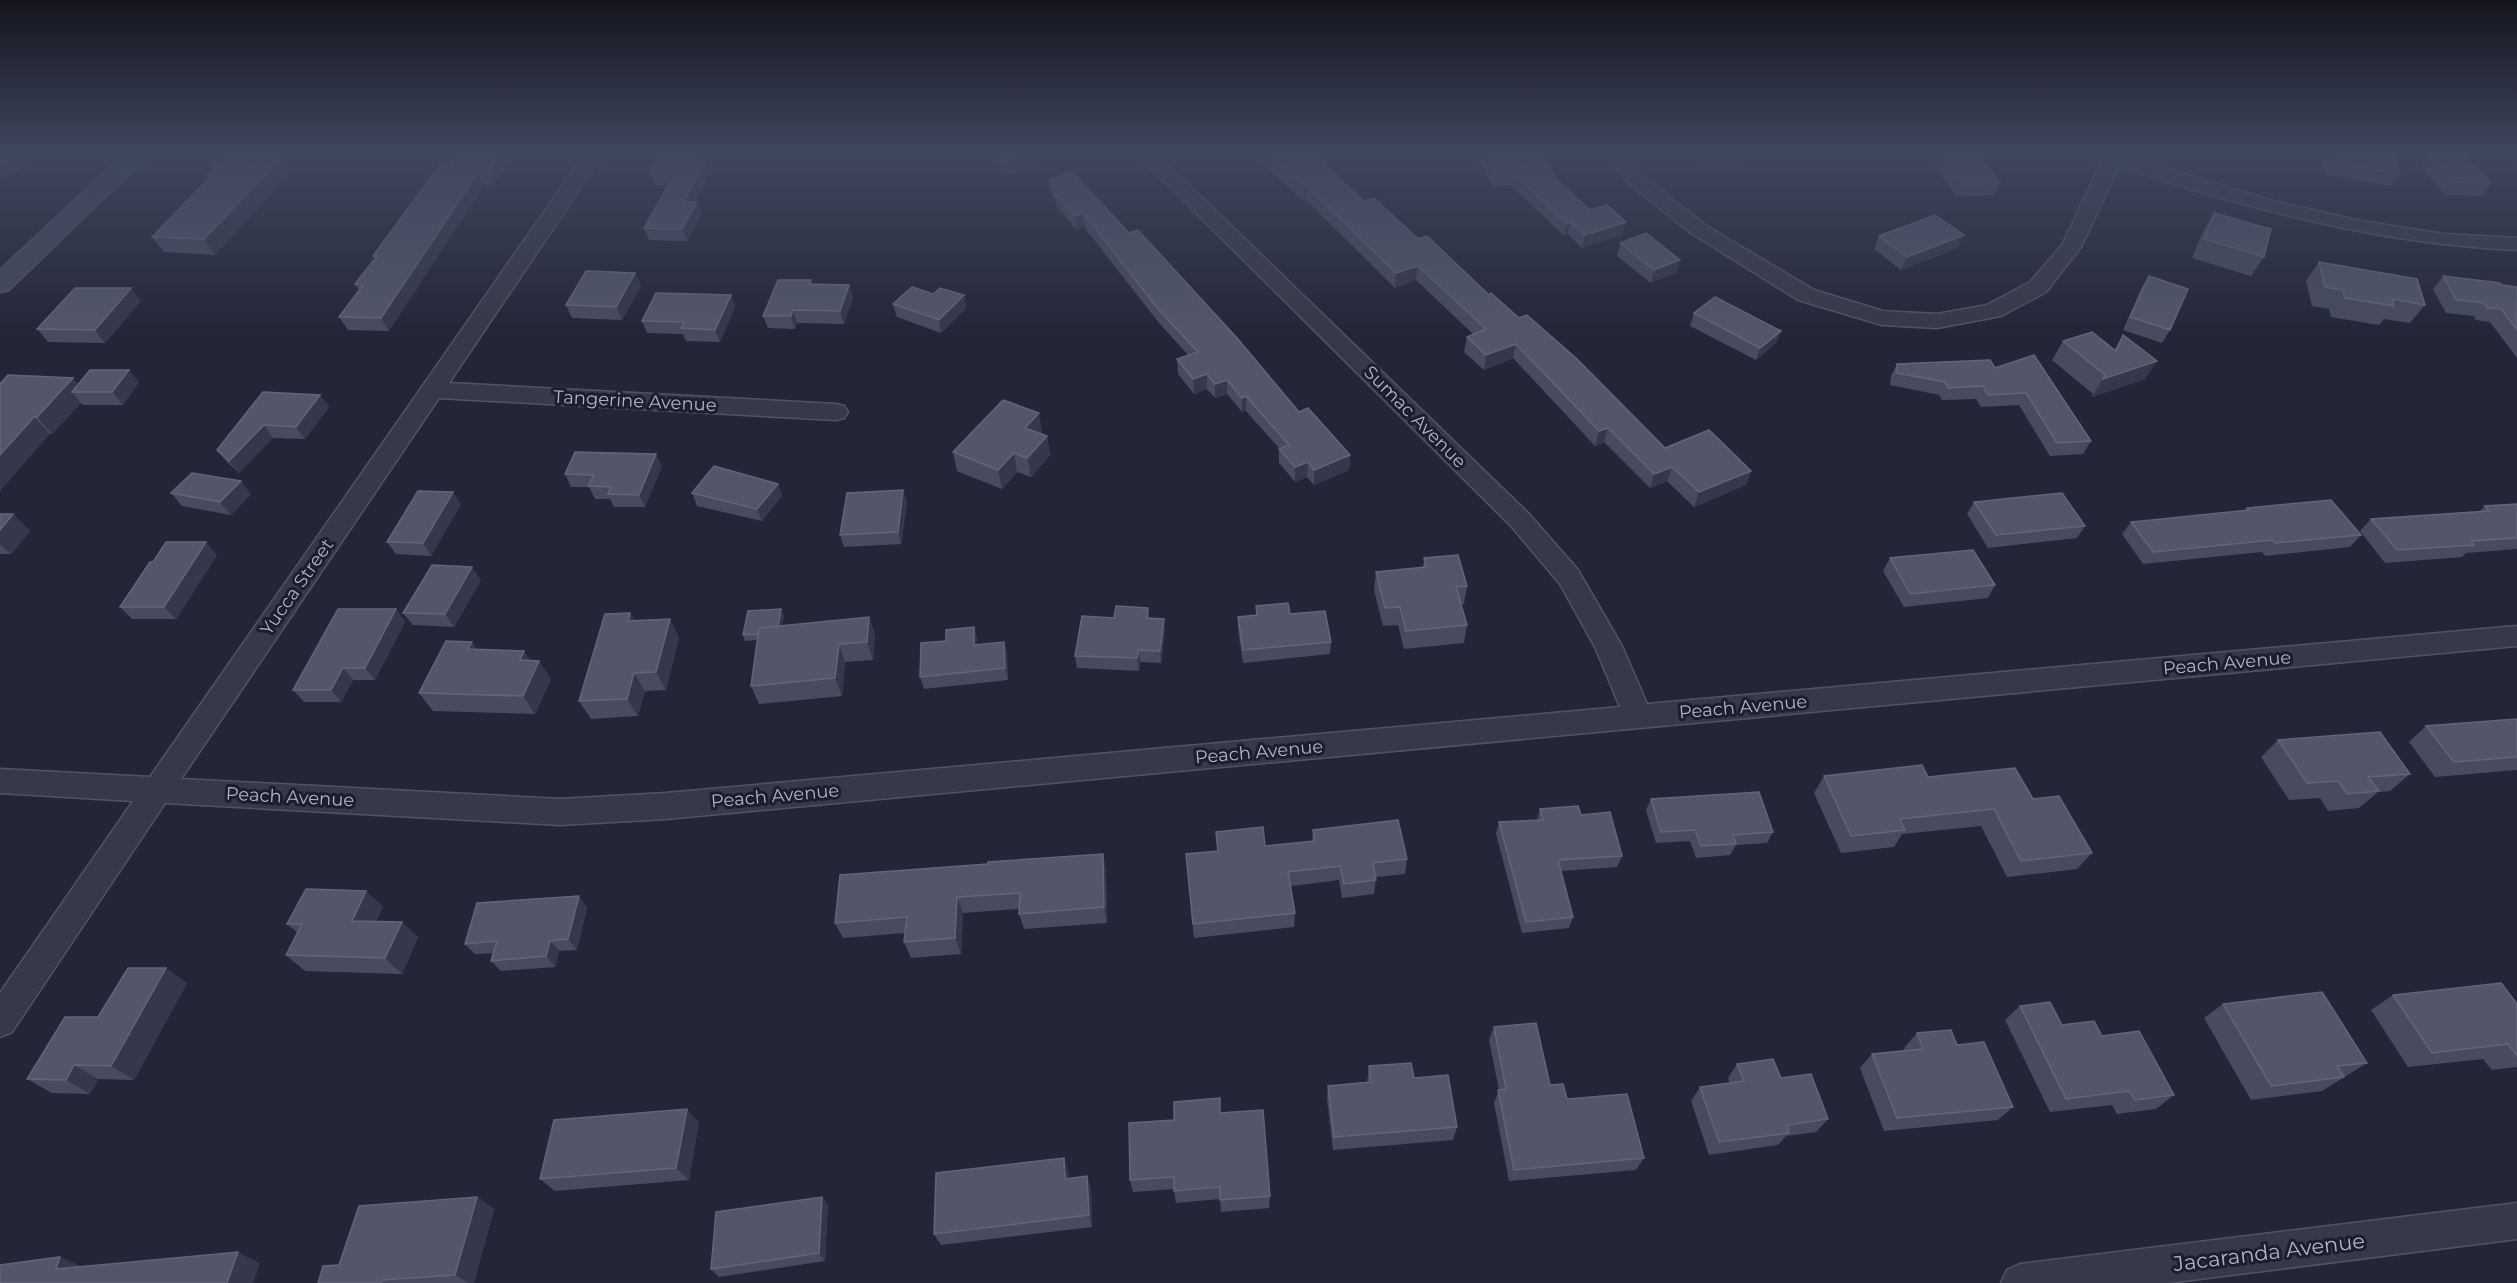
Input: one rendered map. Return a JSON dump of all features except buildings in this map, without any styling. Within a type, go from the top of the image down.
[{"type":"main road","points":[[0,284],[75,213]]},
{"type":"street","name":"Yucca Street","points":[[0,1021],[156,790],[434,390],[554,213]]},
{"type":"street","name":"Sumac Avenue","points":[[1206,213],[1520,520],[1569,577],[1608,645],[1638,717]]},
{"type":"street","points":[[1678,213],[1698,229],[1806,295],[1882,318],[1938,321],[1993,311],[2038,287],[2071,247],[2083,213]]},
{"type":"street","points":[[2303,213],[2351,224],[2444,240],[2517,244]]},
{"type":"street","name":"Tangerine Avenue","points":[[434,390],[836,412]]},
{"type":"street","name":"Peach Avenue","points":[[0,781],[560,812],[666,806],[2517,636]]},
{"type":"street","name":"Jacaranda Avenue","points":[[2020,1283],[2517,1221]]}]
